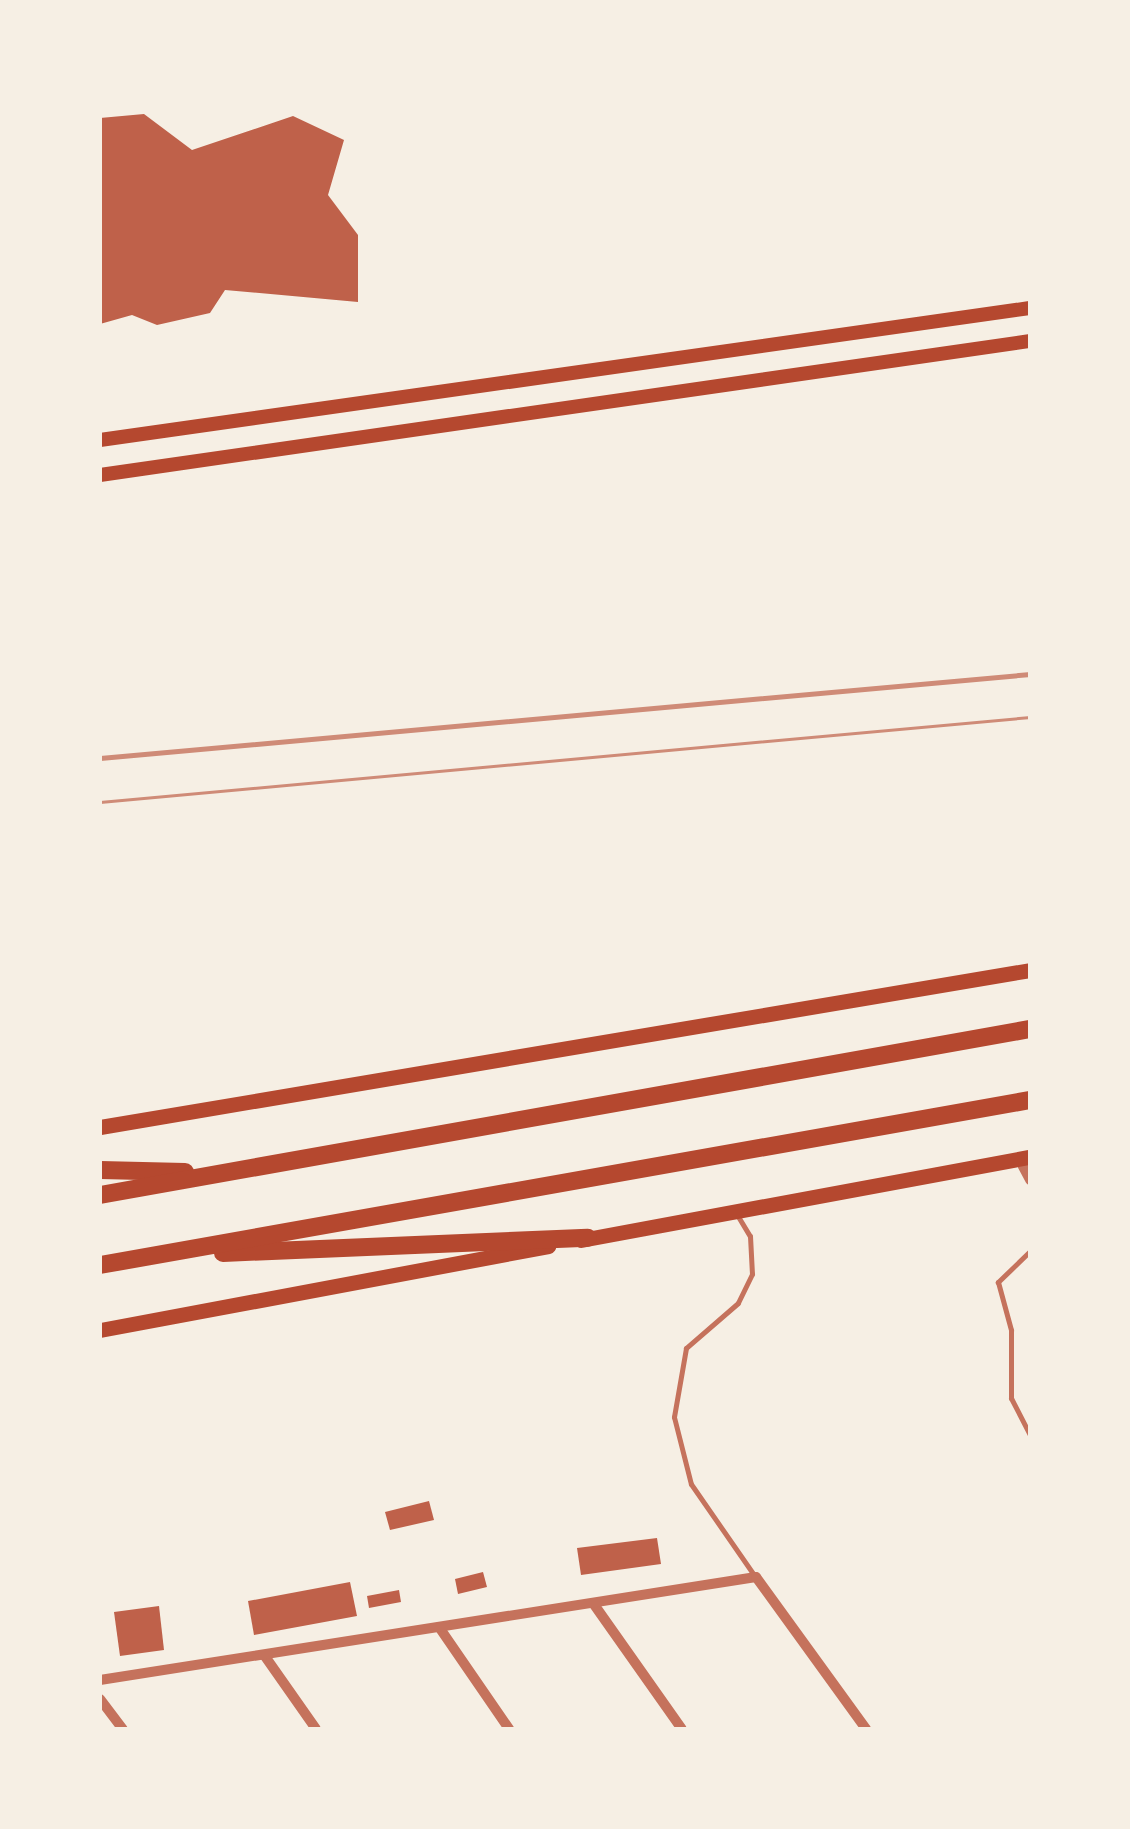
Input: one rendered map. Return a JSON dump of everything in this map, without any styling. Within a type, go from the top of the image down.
[{"type":"highway","points":[[100,1195],[1030,1029]]},
{"type":"highway","points":[[100,1265],[1030,1100]]},
{"type":"highway","points":[[100,1170],[225,1173]]},
{"type":"highway","points":[[153,1256],[588,1238]]},
{"type":"main road","points":[[100,440],[1030,308]]},
{"type":"main road","points":[[100,475],[1030,341]]},
{"type":"main road","points":[[100,1127],[1030,970]]},
{"type":"main road","points":[[100,1330],[1024,1158]]},
{"type":"street","points":[[1024,1158],[1030,1180]]},
{"type":"street","points":[[100,1680],[756,1577],[866,1729]]},
{"type":"street","points":[[593,1603],[682,1729]]},
{"type":"street","points":[[440,1627],[509,1729]]},
{"type":"street","points":[[264,1654],[316,1729]]},
{"type":"street","points":[[100,1699],[122,1729]]},
{"type":"lane","points":[[735,1211],[750,1236],[752,1274],[738,1302],[686,1348],[674,1417],[691,1484],[756,1577]]},
{"type":"lane","points":[[1030,1252],[998,1282],[1012,1330],[1011,1398],[1030,1435]]},
{"type":"building","points":[[144,114],[192,150],[293,116],[344,140],[328,195],[358,235],[358,302],[225,290],[210,313],[157,325],[132,315],[100,324],[100,118]]},
{"type":"building","points":[[429,1501],[434,1520],[390,1530],[385,1512]]},
{"type":"building","points":[[657,1538],[661,1564],[581,1575],[577,1548]]},
{"type":"building","points":[[483,1572],[487,1587],[458,1594],[455,1579]]},
{"type":"building","points":[[350,1582],[357,1616],[254,1635],[248,1601]]},
{"type":"building","points":[[399,1590],[401,1602],[369,1608],[367,1596]]},
{"type":"building","points":[[159,1606],[164,1650],[120,1656],[114,1612]]},
{"type":"tram line","points":[[100,802],[1030,717]]},
{"type":"railway","points":[[100,758],[1030,674]]}]
